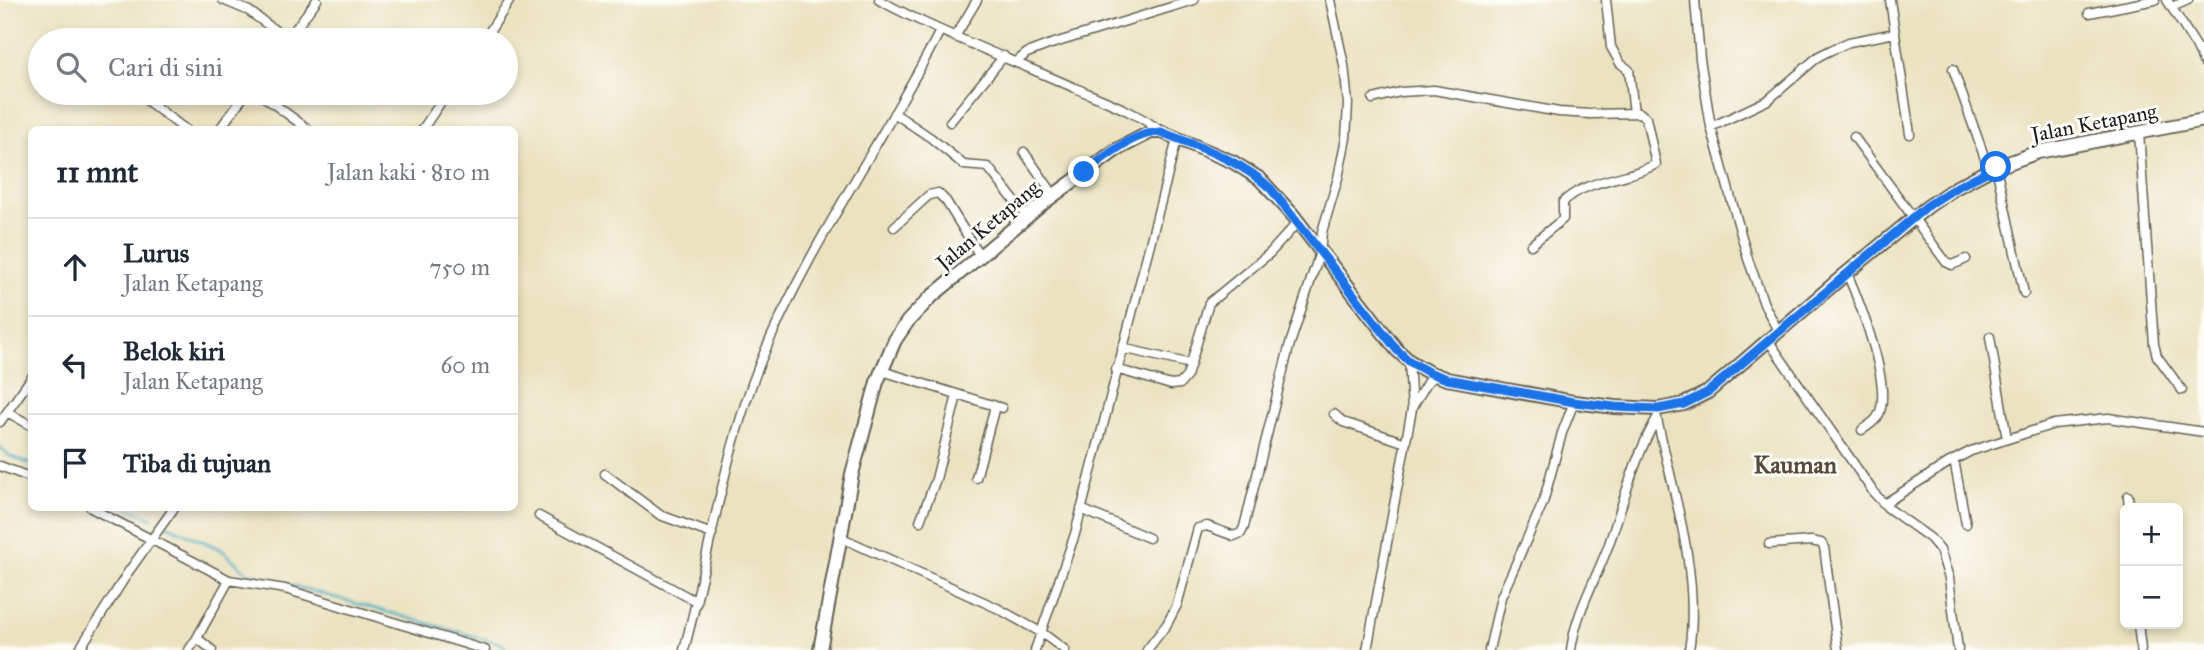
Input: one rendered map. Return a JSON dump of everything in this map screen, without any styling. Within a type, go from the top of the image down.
[{"type":"main road","name":"Jalan Ketapang","points":[[820,650],[852,474],[882,371],[895,340],[908,321],[931,297],[1027,217],[1116,150],[1147,134],[1161,132],[1247,169],[1271,189],[1386,337],[1409,361],[1436,376],[1574,402],[1657,414],[1708,392],[1847,273],[1955,188],[1992,169],[2038,152],[2204,120]]},
{"type":"street","points":[[223,0],[249,11],[271,28]]},
{"type":"street","points":[[296,28],[317,0]]},
{"type":"street","points":[[492,28],[510,0]]},
{"type":"street","points":[[878,0],[940,31],[1135,115],[1161,132]]},
{"type":"street","points":[[955,37],[977,0]]},
{"type":"street","points":[[1016,62],[1027,53],[1048,45],[1194,0]]},
{"type":"street","points":[[1147,650],[1177,605],[1198,528],[1207,526],[1234,536],[1241,533],[1244,527],[1289,347],[1320,252],[1322,232],[1346,138],[1348,104],[1344,65],[1330,0]]},
{"type":"street","points":[[1606,0],[1611,47],[1620,63],[1629,70],[1634,113]]},
{"type":"street","points":[[1695,0],[1700,59],[1711,127],[1773,336],[1853,464],[1884,504],[1930,538],[1940,550],[1949,578],[1958,650]]},
{"type":"street","points":[[1890,0],[1910,134]]},
{"type":"street","points":[[2089,13],[2155,0]]},
{"type":"street","points":[[2188,0],[2169,3],[2204,63]]},
{"type":"street","points":[[684,650],[740,420],[771,338],[805,268],[940,31]]},
{"type":"street","points":[[1711,127],[1768,100],[1819,56],[1849,42],[1895,33]]},
{"type":"street","points":[[950,122],[1003,56]]},
{"type":"street","points":[[1953,69],[1992,169],[2024,293]]},
{"type":"street","points":[[1373,99],[1401,92],[1434,90],[1559,111],[1640,113],[1648,122],[1656,164],[1569,197],[1563,202],[1565,214],[1562,221],[1531,245]]},
{"type":"street","points":[[153,105],[181,126]]},
{"type":"street","points":[[222,126],[237,105]]},
{"type":"street","points":[[275,105],[304,126]]},
{"type":"street","points":[[426,126],[439,105]]},
{"type":"street","points":[[894,113],[964,164],[988,167],[1027,217]]},
{"type":"street","points":[[2139,133],[2154,344],[2157,356],[2182,390]]},
{"type":"street","points":[[1854,136],[1949,264],[1966,259]]},
{"type":"street","points":[[1035,650],[1064,572],[1177,139]]},
{"type":"street","points":[[1024,152],[1054,195]]},
{"type":"street","points":[[894,227],[929,195],[938,193],[946,201],[980,256]]},
{"type":"street","points":[[1116,369],[1175,385],[1181,384],[1188,376],[1209,303],[1270,253],[1298,222]]},
{"type":"street","points":[[1847,273],[1866,321],[1882,394],[1878,416],[1862,430]]},
{"type":"street","points":[[1990,337],[2007,439]]},
{"type":"street","points":[[1122,348],[1191,363]]},
{"type":"street","points":[[1367,650],[1412,409],[1409,361]]},
{"type":"street","points":[[882,371],[998,407],[976,478]]},
{"type":"street","points":[[1412,409],[1428,381],[1436,376]]},
{"type":"street","points":[[0,422],[28,383]]},
{"type":"street","points":[[920,521],[936,479],[957,395]]},
{"type":"street","points":[[1489,650],[1502,597],[1543,503],[1562,433],[1574,402]]},
{"type":"street","points":[[7,412],[28,424]]},
{"type":"street","points":[[1334,414],[1343,422],[1406,443]]},
{"type":"street","points":[[1571,650],[1577,618],[1602,562],[1640,452],[1657,414]]},
{"type":"street","points":[[1657,414],[1691,574],[1692,619],[1689,650]]},
{"type":"street","points":[[1884,504],[1971,451],[2054,424],[2108,418],[2204,432]]},
{"type":"street","points":[[1954,460],[1966,524]]},
{"type":"street","points":[[0,466],[28,476]]},
{"type":"street","points":[[605,474],[660,515],[712,534]]},
{"type":"street","points":[[2128,496],[2129,503]]},
{"type":"street","points":[[1081,509],[1149,537]]},
{"type":"street","points":[[98,511],[229,580],[285,589],[485,650]]},
{"type":"street","points":[[79,650],[172,511]]},
{"type":"street","points":[[539,516],[697,602]]},
{"type":"street","points":[[840,537],[998,608],[1065,650]]},
{"type":"street","points":[[1769,544],[1811,541],[1821,543],[1824,547],[1838,650]]},
{"type":"street","points":[[189,650],[229,580]]},
{"type":"street","points":[[2139,629],[2141,650]]},
{"type":"street","points":[[197,638],[212,650]]},
{"type":"waterway","points":[[0,447],[10,456],[28,463]]},
{"type":"waterway","points":[[135,511],[152,518]]},
{"type":"waterway","points":[[167,525],[222,550],[247,573],[502,644],[506,650]]},
{"type":"district","name":"Kauman","points":[[1795,465]]},
{"type":"route","points":[[1084,172],[1131,142],[1147,134],[1161,132],[1233,162],[1260,178],[1292,214],[1397,350],[1422,369],[1447,379],[1584,404],[1658,409],[1684,404],[1708,392],[1927,206],[1996,167]]}]
